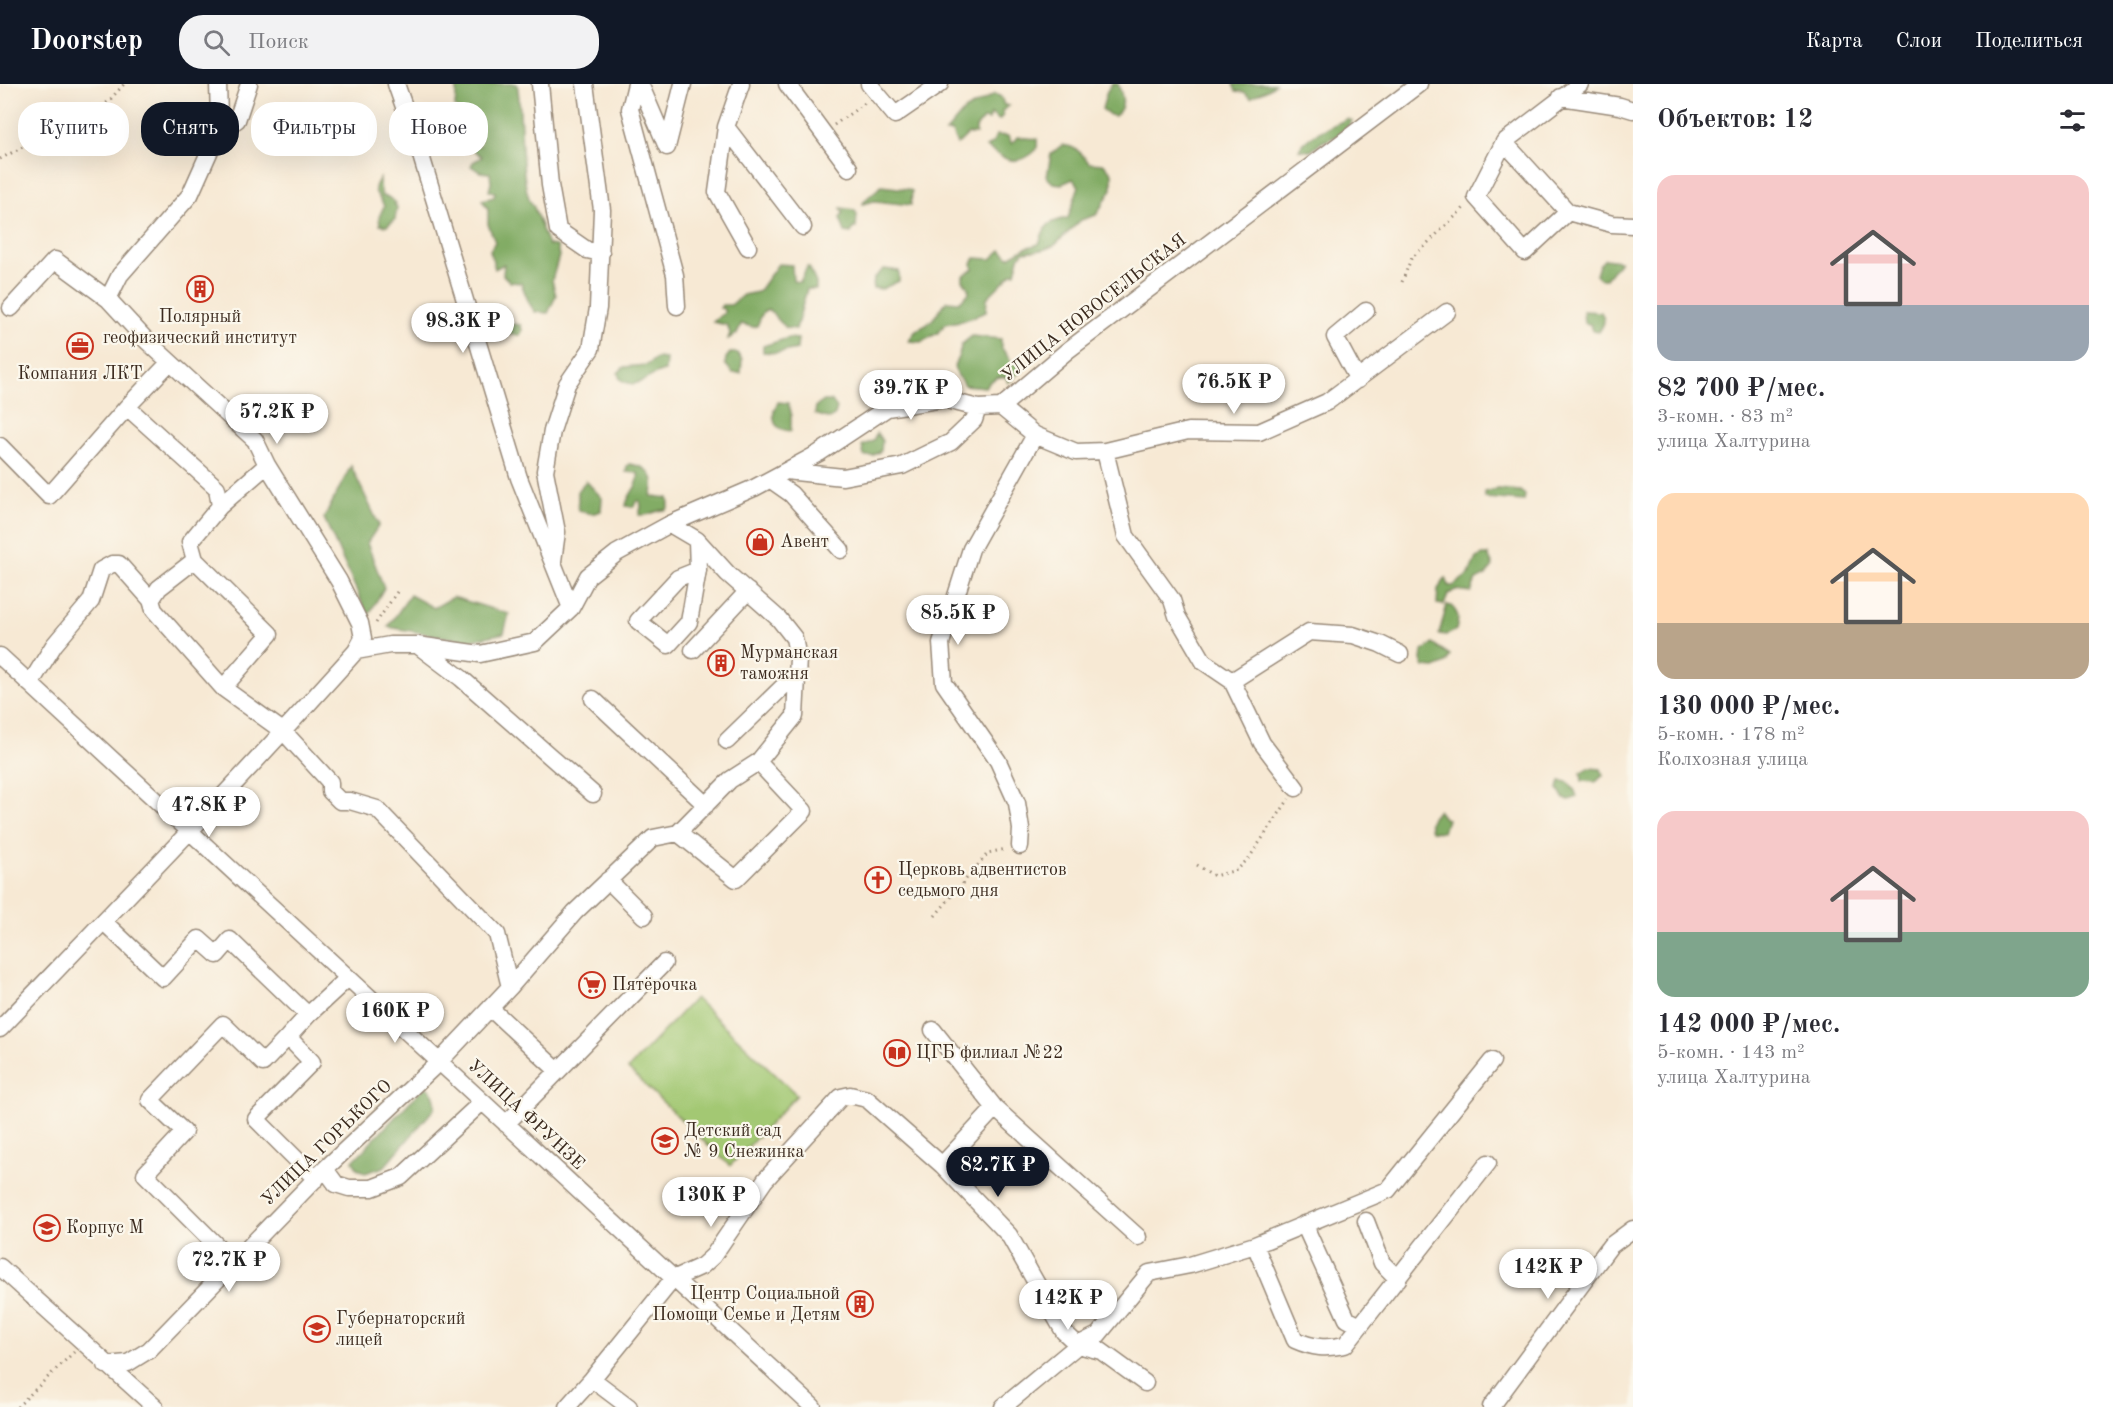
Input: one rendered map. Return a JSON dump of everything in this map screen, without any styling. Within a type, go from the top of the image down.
[{"type":"street","points":[[218,84],[219,102]]},
{"type":"street","points":[[239,114],[249,84]]},
{"type":"street","points":[[396,84],[419,149],[519,478],[571,608]]},
{"type":"street","points":[[540,84],[550,185],[558,230],[587,250],[600,254]]},
{"type":"street","points":[[553,562],[557,532],[545,471],[552,430],[567,384],[591,350],[598,308],[602,210],[585,84]]},
{"type":"street","points":[[638,84],[667,147],[683,84]]},
{"type":"street","points":[[638,84],[630,109],[675,275],[677,306]]},
{"type":"street","points":[[741,84],[726,127],[717,192],[748,247]]},
{"type":"street","points":[[787,84],[849,168]]},
{"type":"street","points":[[873,89],[895,115],[940,84]]},
{"type":"street","name":"УЛИЦА НОВОСЕЛЬСКАЯ","points":[[356,651],[390,645],[417,645],[480,654],[535,642],[571,608],[588,576],[617,553],[670,524],[771,480],[819,453],[887,408],[943,399],[978,408],[1001,407],[1067,351],[1419,84]]},
{"type":"street","points":[[1568,212],[1525,252],[1476,197],[1504,142],[1580,84]]},
{"type":"street","points":[[1561,97],[1633,110]]},
{"type":"street","points":[[726,127],[803,227]]},
{"type":"street","points":[[1504,142],[1568,212],[1612,224],[1633,225]]},
{"type":"street","points":[[108,299],[120,275],[190,195],[207,156]]},
{"type":"street","points":[[0,1029],[190,833],[284,732],[356,651],[367,624],[267,465],[255,440],[126,320],[108,299],[55,260],[11,308]]},
{"type":"street","points":[[1358,380],[1335,337],[1366,311]]},
{"type":"street","points":[[1001,407],[1035,435],[1076,452],[1105,451],[1188,431],[1258,432],[1327,402],[1447,312]]},
{"type":"street","points":[[0,446],[49,496],[170,362]]},
{"type":"street","points":[[127,407],[217,488],[220,506]]},
{"type":"street","points":[[786,471],[843,477],[902,466],[951,442],[974,420],[978,408]]},
{"type":"street","points":[[1020,846],[1021,829],[1017,803],[998,761],[944,683],[941,643],[971,549],[1035,435]]},
{"type":"street","points":[[1105,451],[1126,536],[1172,600],[1177,616],[1204,662],[1232,681],[1262,743],[1296,788]]},
{"type":"street","points":[[223,688],[270,634],[195,560],[190,542],[220,506],[267,465]]},
{"type":"street","points":[[771,480],[791,494],[842,550]]},
{"type":"street","points":[[670,524],[697,540],[728,574],[779,619],[794,638],[798,658],[795,716],[758,762],[730,780],[678,834],[736,879],[804,811],[758,762]]},
{"type":"street","points":[[697,540],[698,570]]},
{"type":"street","points":[[151,600],[159,588],[195,560]]},
{"type":"street","points":[[30,684],[54,645],[91,601],[101,570],[112,564],[119,564],[151,600],[154,610],[223,688],[284,732],[330,782],[330,791],[340,801],[350,801],[377,810],[497,934],[510,987]]},
{"type":"street","points":[[693,650],[748,591]]},
{"type":"street","points":[[1232,681],[1309,632],[1353,635],[1400,654]]},
{"type":"street","points":[[417,645],[461,678],[593,794]]},
{"type":"street","name":"УЛИЦА ФРУНЗЕ","points":[[0,656],[813,1407]]},
{"type":"street","points":[[727,741],[798,672]]},
{"type":"street","points":[[593,699],[706,805]]},
{"type":"street","name":"УЛИЦА ГОРЬКОГО","points":[[106,1365],[128,1363],[149,1350],[321,1174],[440,1060],[510,987],[575,912],[653,838],[678,834]]},
{"type":"street","points":[[608,880],[644,916]]},
{"type":"street","points":[[104,922],[163,978],[199,939],[217,955],[230,940],[309,1015]]},
{"type":"street","points":[[506,1124],[664,963]]},
{"type":"street","points":[[234,1263],[145,1174],[184,1132],[150,1100],[223,1024],[263,1063],[348,978]]},
{"type":"street","points":[[490,1008],[558,1071]]},
{"type":"street","points":[[933,1030],[994,1108],[1138,1237]]},
{"type":"street","points":[[288,1037],[312,1062],[256,1119],[336,1184],[349,1188],[372,1188],[401,1177],[482,1102]]},
{"type":"street","points":[[1003,1407],[1078,1345],[1098,1335],[1149,1273],[1190,1265],[1255,1245],[1388,1190],[1492,1061]]},
{"type":"street","points":[[567,1407],[673,1279],[702,1266],[713,1256],[765,1180],[841,1098],[850,1095],[867,1099],[942,1165],[1009,1235],[1064,1332],[1078,1345],[1101,1350],[1145,1383]]},
{"type":"street","points":[[942,1165],[994,1108]]},
{"type":"street","points":[[1255,1245],[1295,1340],[1312,1347],[1345,1346],[1488,1163]]},
{"type":"street","points":[[1366,1221],[1382,1263],[1398,1279]]},
{"type":"street","points":[[1304,1224],[1347,1319],[1360,1326]]},
{"type":"street","points":[[1491,1407],[1610,1246],[1633,1229]]},
{"type":"street","points":[[0,1267],[155,1407]]},
{"type":"street","points":[[592,1378],[629,1407]]},
{"type":"path","points":[[0,159],[108,102],[124,84]]},
{"type":"path","points":[[823,132],[873,89]]},
{"type":"path","points":[[1402,282],[1411,259],[1452,217],[1476,197]]},
{"type":"path","points":[[367,624],[399,589]]},
{"type":"path","points":[[1197,866],[1214,876],[1237,870],[1249,858],[1296,788]]},
{"type":"path","points":[[935,916],[988,853],[1020,846]]},
{"type":"path","points":[[16,1407],[84,1343]]},
{"type":"green space","points":[[457,84],[517,84],[525,184],[548,245],[557,246],[559,256],[552,280],[556,296],[548,313],[535,312],[521,283],[510,282],[503,275],[504,264],[495,269],[490,250],[495,242],[488,224],[488,209],[482,200],[494,197],[495,192],[489,191],[490,173],[480,172],[471,166],[481,156],[488,156],[488,102],[455,102]]},
{"type":"green space","points":[[1112,84],[1118,84],[1122,97],[1121,109],[1115,116],[1102,109],[1107,91]]},
{"type":"green space","points":[[1233,84],[1275,84],[1251,98],[1244,92],[1236,91]]},
{"type":"green space","points":[[995,94],[1001,97],[1004,105],[1009,106],[1002,111],[1003,115],[999,120],[991,114],[989,120],[983,119],[976,128],[976,134],[968,134],[957,145],[952,132],[946,132],[964,111]]},
{"type":"green space","points":[[1347,119],[1352,121],[1342,134],[1322,142],[1311,151],[1299,150],[1313,136]]},
{"type":"green space","points":[[996,135],[1008,136],[1012,144],[1017,137],[1037,139],[1037,147],[1024,159],[1007,159],[986,147],[993,143]]},
{"type":"green space","points":[[1062,145],[1078,151],[1089,163],[1104,164],[1112,173],[1112,189],[1096,215],[1081,220],[1055,245],[1043,250],[1023,252],[1015,273],[1012,273],[987,298],[986,312],[945,324],[938,333],[921,342],[909,341],[917,330],[931,321],[947,301],[959,302],[969,293],[963,276],[973,269],[972,263],[975,258],[991,259],[1001,250],[1009,257],[1025,248],[1039,244],[1048,225],[1068,218],[1079,186],[1073,179],[1062,184],[1053,183],[1047,177],[1051,154]]},
{"type":"green space","points":[[380,178],[382,196],[388,197],[396,203],[394,204],[397,207],[395,219],[387,226],[380,225],[379,217],[384,206],[377,195],[375,186]]},
{"type":"green space","points":[[881,186],[912,191],[911,205],[874,201],[863,204]]},
{"type":"green space","points":[[841,208],[854,210],[857,214],[856,228],[853,228],[851,233],[845,232],[840,218],[843,213]]},
{"type":"green space","points":[[1605,259],[1620,261],[1606,279],[1600,279],[1596,275],[1599,265]]},
{"type":"green space","points":[[778,264],[792,265],[793,281],[800,282],[809,267],[816,283],[816,289],[807,289],[796,329],[786,328],[768,309],[763,312],[757,326],[741,324],[737,334],[728,339],[730,333],[727,325],[713,322],[724,314],[724,309],[720,308],[722,305],[731,305],[743,295],[758,292]]},
{"type":"green space","points":[[884,269],[899,271],[899,281],[882,289],[873,288],[874,278]]},
{"type":"green space","points":[[1583,311],[1601,312],[1604,322],[1599,332],[1593,331],[1590,324],[1584,323]]},
{"type":"green space","points":[[485,312],[504,316],[512,324],[521,325],[520,335],[505,334],[496,323],[486,322]]},
{"type":"green space","points":[[972,336],[1001,339],[1001,347],[1013,364],[1017,364],[1020,359],[1023,369],[1008,383],[1006,377],[1003,377],[994,379],[985,387],[964,385],[954,367],[961,345]]},
{"type":"green space","points":[[788,338],[798,339],[797,349],[777,353],[763,352],[763,346]]},
{"type":"green space","points":[[730,353],[737,353],[742,360],[741,373],[733,373],[725,364]]},
{"type":"green space","points":[[656,358],[666,359],[665,371],[632,384],[620,379],[618,373],[624,367],[647,365]]},
{"type":"green space","points":[[824,401],[832,401],[837,408],[835,415],[830,419],[815,414],[816,406]]},
{"type":"green space","points":[[778,402],[788,403],[791,412],[791,431],[779,428],[775,423],[774,410]]},
{"type":"green space","points":[[877,433],[882,441],[881,451],[872,456],[864,456],[862,446],[873,441]]},
{"type":"green space","points":[[629,464],[641,467],[650,474],[653,483],[651,496],[668,498],[667,510],[639,515],[640,501],[637,501],[633,507],[626,506],[638,478],[638,473],[626,472]]},
{"type":"green space","points":[[351,466],[379,525],[367,543],[384,588],[368,616],[324,518]]},
{"type":"green space","points":[[586,481],[602,498],[601,511],[590,513],[578,510],[578,490]]},
{"type":"green space","points":[[1498,489],[1520,491],[1525,495],[1524,501],[1485,498],[1485,492]]},
{"type":"green space","points":[[1488,555],[1493,566],[1486,575],[1476,580],[1471,592],[1455,590],[1448,595],[1444,605],[1437,604],[1438,589],[1446,578],[1449,586],[1453,586],[1469,574],[1476,558]]},
{"type":"green space","points":[[410,595],[434,608],[453,597],[509,614],[504,633],[468,641],[388,627]]},
{"type":"green space","points":[[1447,605],[1451,606],[1457,614],[1456,630],[1447,635],[1439,634]]},
{"type":"green space","points":[[1433,644],[1450,655],[1446,663],[1435,668],[1424,667],[1421,660],[1422,652]]},
{"type":"green space","points":[[1589,768],[1601,769],[1603,775],[1596,782],[1582,781],[1581,773]]},
{"type":"green space","points":[[1560,781],[1568,782],[1577,797],[1570,800],[1564,799],[1558,789]]},
{"type":"green space","points":[[1438,810],[1447,819],[1443,832],[1431,831],[1430,827],[1431,819]]},
{"type":"green space","points":[[695,998],[797,1095],[730,1166],[628,1069]]},
{"type":"green space","points":[[425,1086],[434,1095],[435,1108],[384,1167],[365,1173],[357,1168],[353,1161]]},
{"type":"place","name":"Полярный геофизический институт","points":[[200,289]]},
{"type":"place","name":"Компания ЛКТ","points":[[80,346]]},
{"type":"place","name":"Авент","points":[[760,542]]},
{"type":"place","name":"Мурманская таможня","points":[[721,663]]},
{"type":"place","name":"Церковь адвентистов седьмого дня","points":[[878,880]]},
{"type":"place","name":"Пятёрочка","points":[[592,985]]},
{"type":"place","name":"ЦГБ филиал №22","points":[[897,1053]]},
{"type":"place","name":"Детский сад № 9 Снежинка","points":[[665,1141]]},
{"type":"place","name":"Корпус M","points":[[47,1228]]},
{"type":"place","name":"Центр Социальной Помощи Семье и Детям","points":[[860,1304]]},
{"type":"place","name":"Губернаторский лицей","points":[[317,1329]]}]
